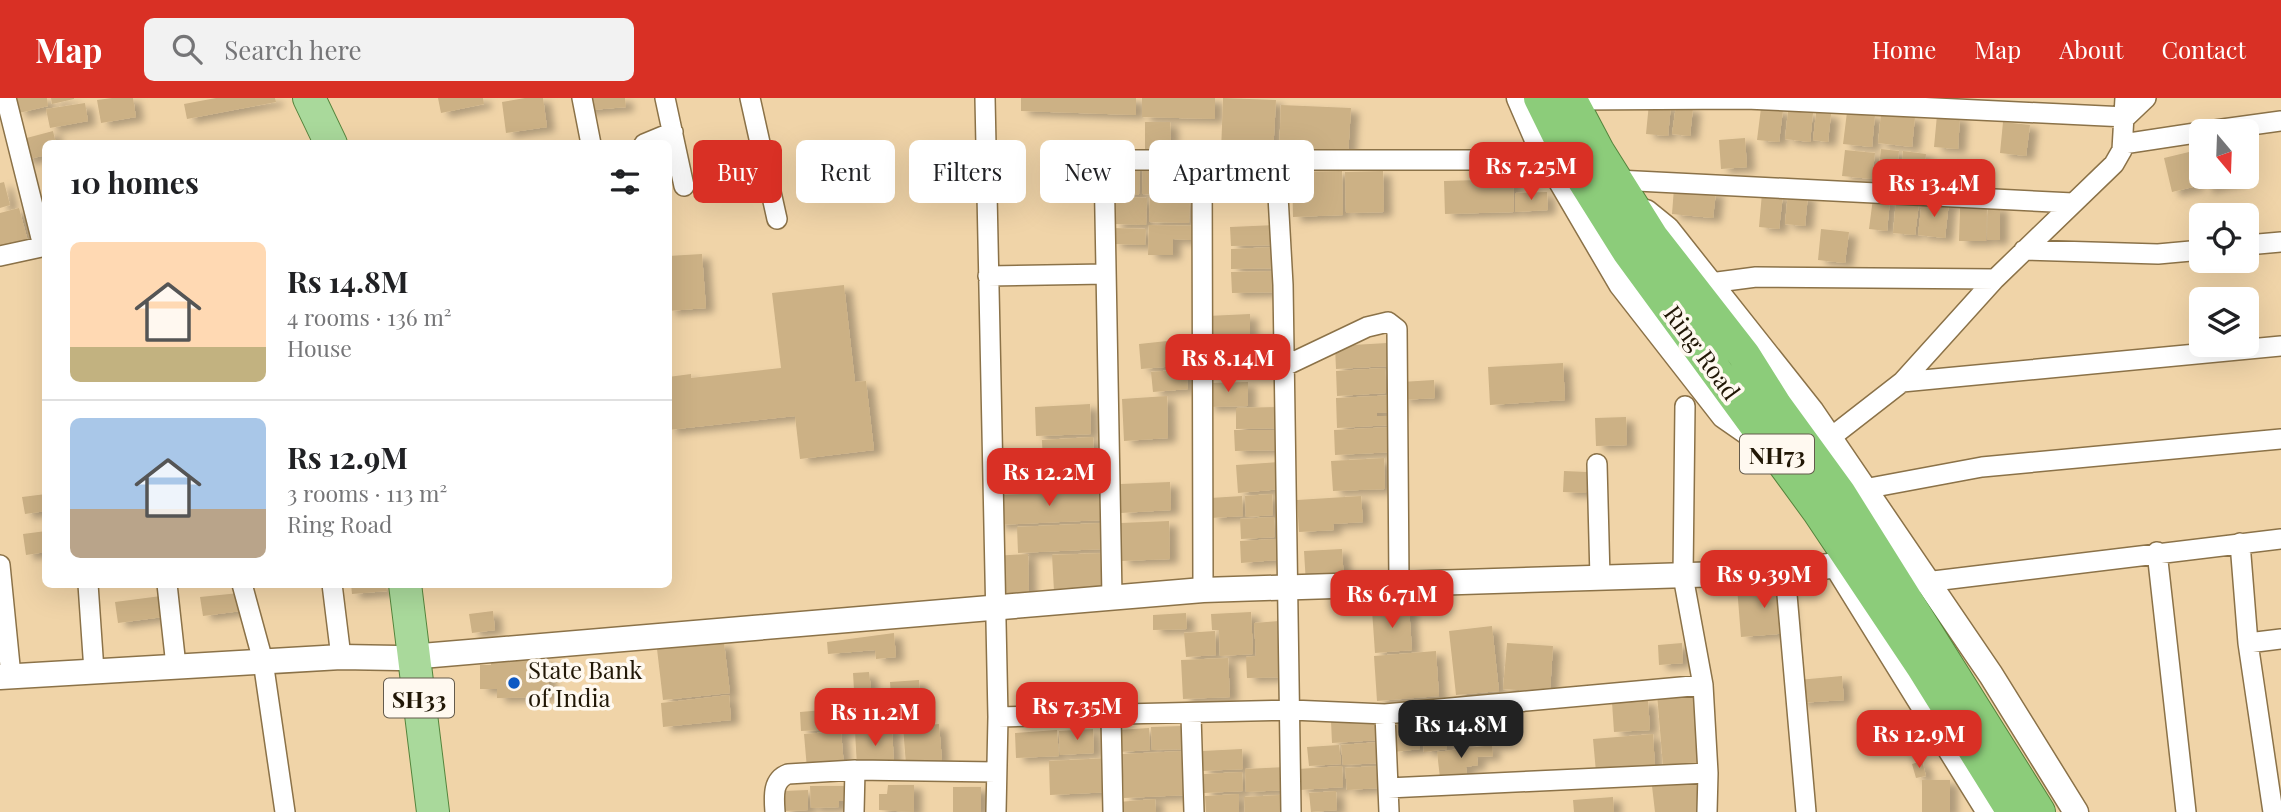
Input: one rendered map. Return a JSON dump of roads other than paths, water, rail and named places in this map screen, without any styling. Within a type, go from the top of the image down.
[{"type":"highway","name":"Ring Road","points":[[1560,99],[1617,180],[1651,237],[1744,355],[1781,392],[1840,494],[1857,562]]},
{"type":"highway","name":"Ring Road","points":[[1560,99],[1569,157],[1628,251],[1857,562],[1943,719],[2013,812]]},
{"type":"highway","name":"Ring Road","points":[[1857,562],[1913,584],[2039,812]]},
{"type":"main road","points":[[309,98],[329,140]]},
{"type":"main road","points":[[329,98],[348,140]]},
{"type":"main road","name":"SH33","points":[[406,588],[424,655],[453,812]]},
{"type":"main road","name":"SH33","points":[[426,588],[424,655],[433,812]]},
{"type":"street","points":[[6,98],[42,238]]},
{"type":"street","points":[[582,98],[591,140]]},
{"type":"street","points":[[665,98],[684,186]]},
{"type":"street","points":[[750,98],[777,219]]},
{"type":"street","points":[[985,98],[998,716],[996,812]]},
{"type":"street","points":[[1519,98],[1549,160],[1621,284],[1724,416],[1747,432],[1763,435]]},
{"type":"street","points":[[1560,99],[1746,98],[2125,108],[2146,98]]},
{"type":"street","points":[[1830,438],[1902,382],[1995,279],[2113,164],[2123,144],[2125,108]]},
{"type":"street","points":[[2259,124],[2281,121]]},
{"type":"street","points":[[654,140],[673,132]]},
{"type":"street","points":[[2123,144],[2189,134]]},
{"type":"street","points":[[1112,597],[1104,160],[1149,160]]},
{"type":"street","points":[[1314,160],[1549,160]]},
{"type":"street","points":[[1617,180],[2073,203]]},
{"type":"street","points":[[1202,203],[1203,590]]},
{"type":"street","points":[[1278,203],[1285,366],[1291,812]]},
{"type":"street","points":[[1635,210],[1646,212],[1667,229],[1710,283],[1781,392],[1830,438],[1864,489],[1913,584],[1990,675],[2076,812]]},
{"type":"street","points":[[2259,244],[2281,242]]},
{"type":"street","points":[[0,256],[42,246]]},
{"type":"street","points":[[2024,250],[2158,254],[2189,251]]},
{"type":"street","points":[[988,276],[1106,274]]},
{"type":"street","points":[[1710,283],[1756,276],[1995,279]]},
{"type":"street","points":[[1285,366],[1367,327],[1388,322],[1397,328],[1399,584]]},
{"type":"street","points":[[1902,382],[2281,346]]},
{"type":"street","points":[[1685,406],[1683,576],[1703,685],[1709,772],[1707,812]]},
{"type":"street","points":[[1864,489],[1982,467],[2281,439]]},
{"type":"street","points":[[1597,464],[1600,578]]},
{"type":"street","points":[[1913,584],[2157,552],[2281,539]]},
{"type":"street","points":[[2240,543],[2248,643],[2273,812]]},
{"type":"street","points":[[2157,552],[2186,812]]},
{"type":"street","points":[[0,565],[6,677],[263,661],[424,655],[1203,590],[1784,572],[1857,562]]},
{"type":"street","points":[[1784,572],[1806,812]]},
{"type":"street","points":[[88,588],[94,671]]},
{"type":"street","points":[[167,588],[176,666]]},
{"type":"street","points":[[243,588],[263,661],[285,812]]},
{"type":"street","points":[[332,588],[341,657]]},
{"type":"street","points":[[2248,643],[2281,639]]},
{"type":"street","points":[[998,716],[1191,715],[1291,710],[1385,714],[1703,685]]},
{"type":"street","points":[[1385,714],[1389,812]]},
{"type":"street","points":[[1191,715],[1194,812]]},
{"type":"street","points":[[1111,716],[1113,812]]},
{"type":"street","points":[[1943,719],[1989,812]]},
{"type":"street","points":[[775,812],[776,784],[779,777],[788,774],[855,770],[996,772]]},
{"type":"street","points":[[854,812],[855,770]]},
{"type":"street","points":[[1388,788],[1709,772]]},
{"type":"place","name":"State Bank of India","points":[[514,683]]}]
